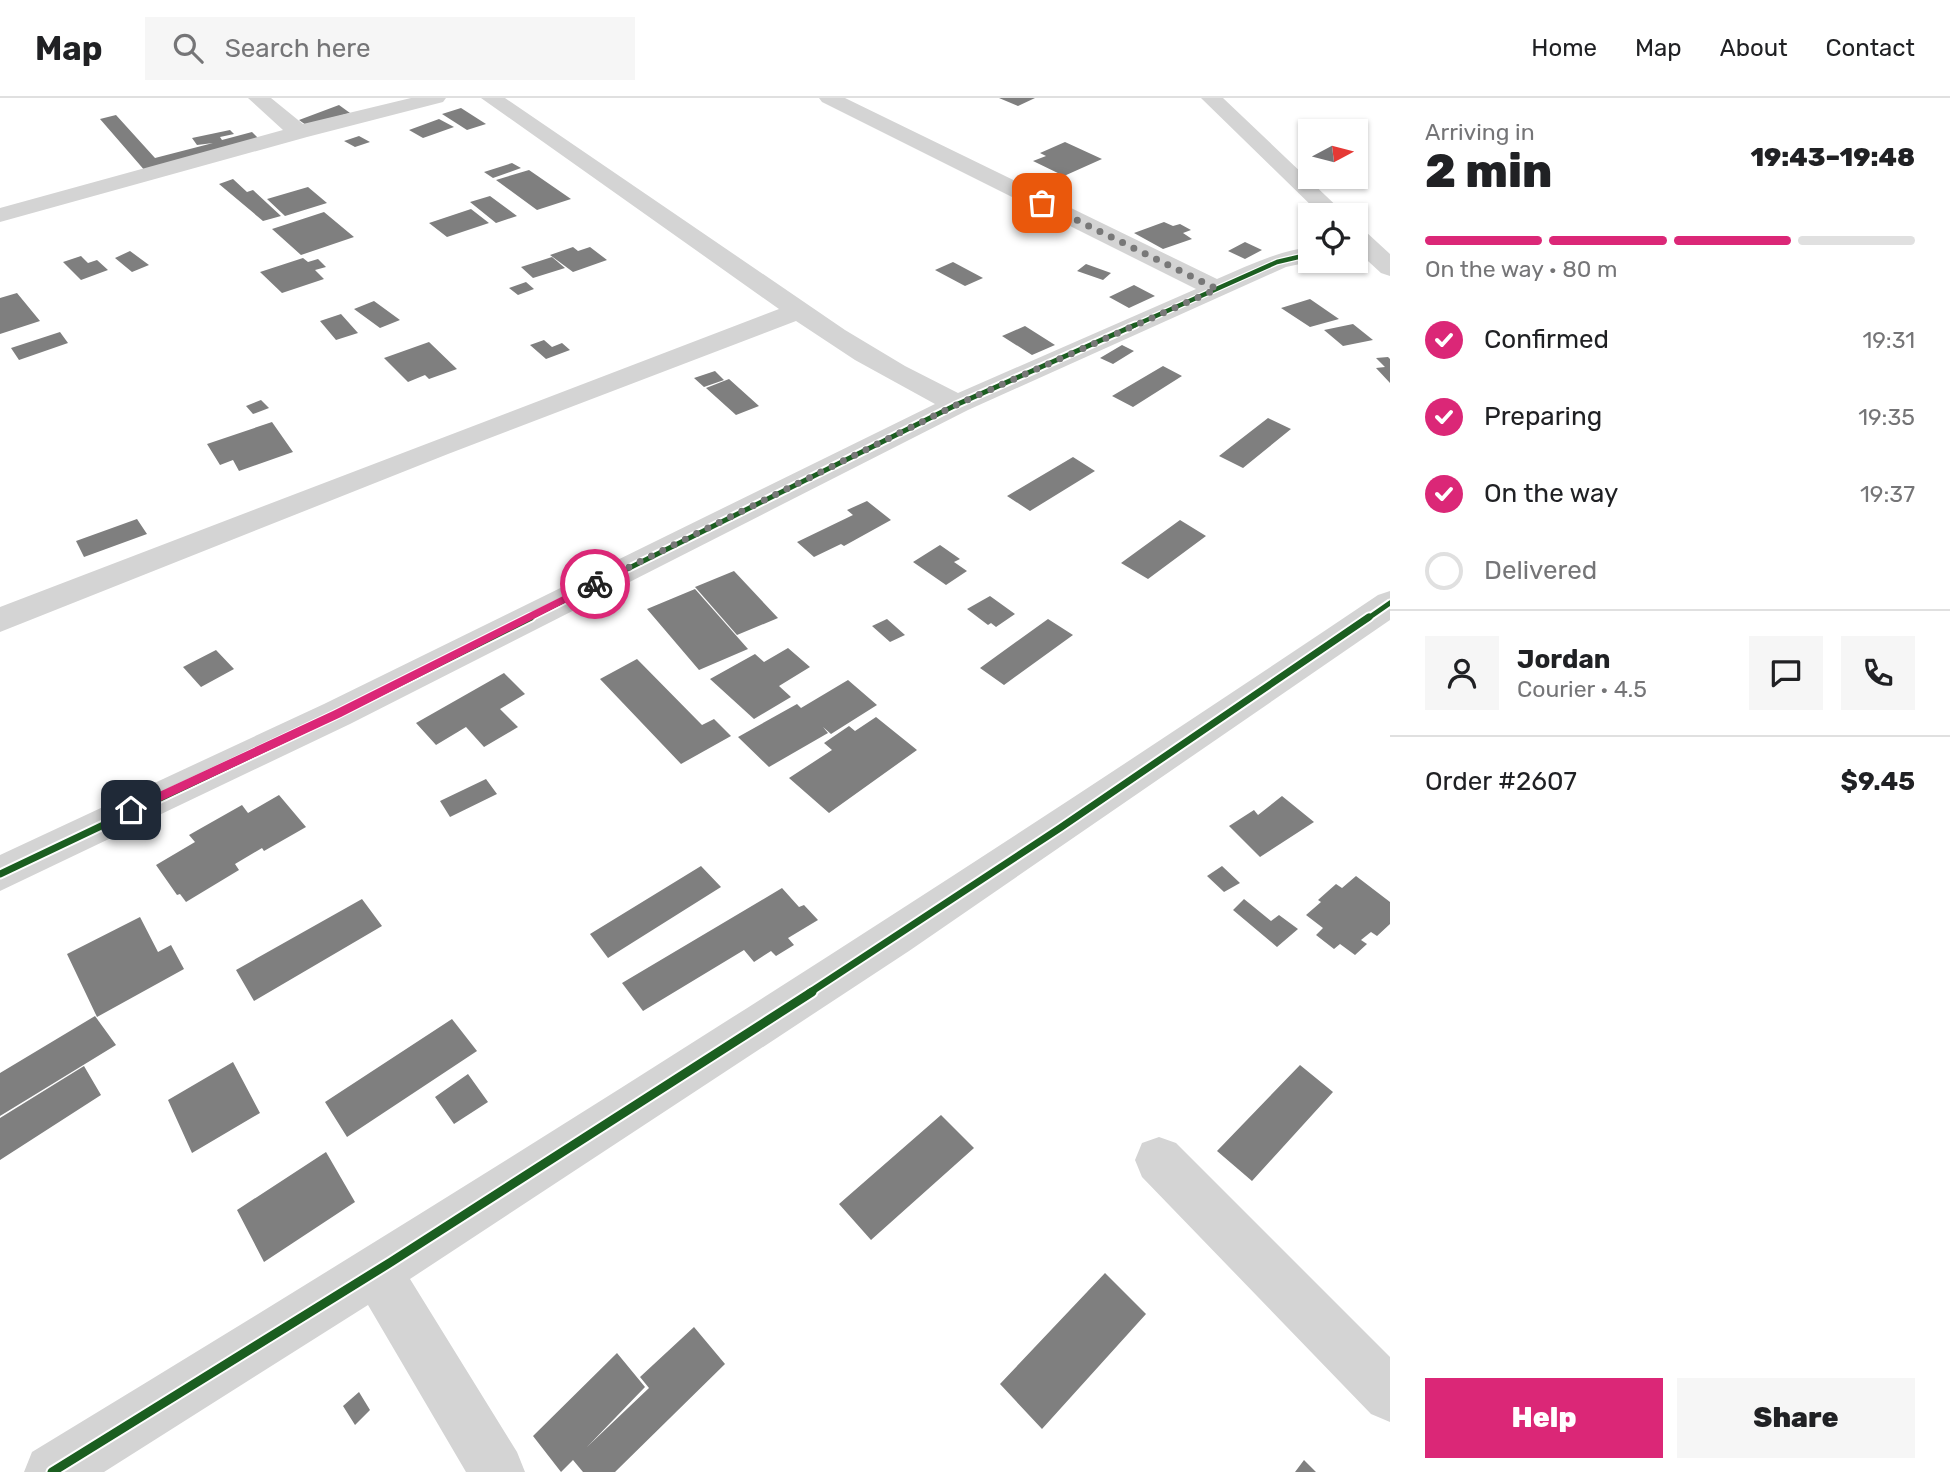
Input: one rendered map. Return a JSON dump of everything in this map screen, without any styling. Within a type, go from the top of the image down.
[{"type":"street","points":[[258,98],[299,132]]},
{"type":"street","points":[[0,215],[299,132],[436,98]]},
{"type":"street","points":[[491,98],[569,148],[798,311],[888,370],[958,404]]},
{"type":"street","points":[[829,98],[1217,289]]},
{"type":"street","points":[[1210,99],[1321,203]]},
{"type":"street","points":[[1368,247],[1389,267]]},
{"type":"street","points":[[0,874],[337,714],[958,404],[1277,262],[1298,257]]},
{"type":"street","points":[[1368,262],[1389,267]]},
{"type":"street","points":[[0,620],[437,448],[798,311]]},
{"type":"street","points":[[52,1472],[377,1272],[1140,777],[1390,603]]},
{"type":"street","points":[[1159,1160],[1390,1395]]},
{"type":"street","points":[[377,1272],[497,1472]]},
{"type":"building","points":[[999,98],[1035,98],[1018,106]]},
{"type":"building","points":[[339,105],[350,113],[306,125],[299,120]]},
{"type":"building","points":[[461,108],[486,124],[467,130],[442,114]]},
{"type":"building","points":[[116,115],[155,158],[213,143],[197,145],[192,138],[230,130],[234,134],[220,137],[222,140],[252,132],[262,142],[146,172],[100,119]]},
{"type":"building","points":[[439,119],[454,127],[423,138],[409,130]]},
{"type":"building","points":[[359,136],[370,142],[355,147],[344,141]]},
{"type":"building","points":[[1065,142],[1102,159],[1064,176],[1033,161],[1046,156],[1040,153]]},
{"type":"building","points":[[512,163],[521,168],[493,178],[484,172]]},
{"type":"building","points":[[529,170],[571,199],[537,210],[496,180]]},
{"type":"building","points":[[233,179],[247,192],[253,190],[281,216],[263,221],[219,184]]},
{"type":"building","points":[[308,187],[327,203],[285,216],[267,199]]},
{"type":"building","points":[[490,196],[517,216],[496,223],[470,202]]},
{"type":"building","points":[[471,209],[489,223],[447,237],[429,223]]},
{"type":"building","points":[[324,212],[354,237],[301,255],[272,229]]},
{"type":"building","points":[[1164,222],[1173,226],[1180,224],[1191,230],[1183,233],[1192,239],[1163,249],[1134,233]]},
{"type":"building","points":[[1245,242],[1262,250],[1245,259],[1228,251]]},
{"type":"building","points":[[573,247],[578,251],[590,247],[607,260],[573,272],[550,255]]},
{"type":"building","points":[[130,251],[149,265],[132,272],[115,258]]},
{"type":"building","points":[[81,256],[88,263],[97,260],[108,270],[81,280],[63,262]]},
{"type":"building","points":[[552,257],[565,268],[533,278],[521,267]]},
{"type":"building","points":[[303,258],[308,262],[318,259],[326,267],[315,270],[324,279],[282,293],[260,272]]},
{"type":"building","points":[[953,262],[983,278],[965,286],[935,270]]},
{"type":"building","points":[[1086,264],[1111,273],[1103,280],[1077,271]]},
{"type":"building","points":[[526,282],[534,289],[518,295],[509,288]]},
{"type":"building","points":[[1134,285],[1155,296],[1129,308],[1109,297]]},
{"type":"building","points":[[17,293],[40,321],[0,334],[0,298]]},
{"type":"building","points":[[1310,299],[1339,319],[1310,327],[1281,308]]},
{"type":"building","points":[[374,301],[400,320],[380,328],[354,309]]},
{"type":"building","points":[[341,314],[358,333],[336,340],[320,321]]},
{"type":"building","points":[[1353,324],[1373,340],[1343,346],[1324,330]]},
{"type":"building","points":[[1025,326],[1055,345],[1032,355],[1002,336]]},
{"type":"building","points":[[60,332],[68,343],[19,360],[11,348]]},
{"type":"building","points":[[544,340],[552,347],[562,343],[570,350],[546,359],[530,345]]},
{"type":"building","points":[[429,342],[457,369],[429,379],[425,375],[408,382],[384,358]]},
{"type":"building","points":[[1122,345],[1134,351],[1113,364],[1100,358]]},
{"type":"building","points":[[1388,357],[1390,383],[1376,368],[1385,367],[1376,358]]},
{"type":"building","points":[[1163,366],[1182,376],[1133,407],[1112,396]]},
{"type":"building","points":[[715,371],[724,380],[704,387],[694,378]]},
{"type":"building","points":[[729,379],[759,406],[736,415],[706,388]]},
{"type":"building","points":[[261,400],[269,408],[253,414],[246,406]]},
{"type":"building","points":[[1268,418],[1291,429],[1243,468],[1219,456]]},
{"type":"building","points":[[272,422],[293,452],[239,471],[233,460],[220,465],[207,444]]},
{"type":"building","points":[[1073,457],[1095,471],[1030,511],[1007,496]]},
{"type":"building","points":[[867,501],[891,520],[844,546],[841,544],[814,557],[797,542],[853,515],[847,510]]},
{"type":"building","points":[[137,519],[147,534],[84,557],[76,541]]},
{"type":"building","points":[[1180,520],[1206,536],[1148,579],[1121,563]]},
{"type":"building","points":[[940,545],[960,559],[954,562],[967,571],[946,585],[913,562]]},
{"type":"building","points":[[734,571],[778,618],[737,635],[695,587]]},
{"type":"building","points":[[695,589],[748,649],[699,670],[647,609]]},
{"type":"building","points":[[990,596],[1015,614],[996,627],[991,623],[988,625],[967,609]]},
{"type":"building","points":[[887,619],[905,635],[890,642],[872,626]]},
{"type":"building","points":[[1048,619],[1073,635],[1004,685],[980,668]]},
{"type":"building","points":[[788,648],[810,667],[779,686],[791,697],[754,719],[710,679],[755,654],[764,662]]},
{"type":"building","points":[[216,650],[234,669],[201,687],[183,667]]},
{"type":"building","points":[[637,659],[702,725],[714,719],[731,736],[681,764],[600,679]]},
{"type":"building","points":[[504,673],[525,694],[500,709],[518,727],[484,747],[466,727],[436,745],[416,723]]},
{"type":"building","points":[[848,680],[877,705],[831,734],[823,727],[828,733],[769,767],[738,737],[797,704],[801,708]]},
{"type":"building","points":[[876,717],[917,750],[829,813],[789,778],[832,750],[824,743],[849,726],[855,731]]},
{"type":"building","points":[[486,779],[497,794],[450,817],[440,801]]},
{"type":"building","points":[[279,795],[306,827],[235,864],[239,870],[186,902],[180,894],[177,895],[156,865],[195,842],[189,835],[242,805],[248,813]]},
{"type":"building","points":[[1282,796],[1314,822],[1260,857],[1229,826],[1254,810],[1258,815]]},
{"type":"building","points":[[701,866],[721,887],[608,958],[590,934]]},
{"type":"building","points":[[1222,866],[1240,883],[1224,892],[1207,876]]},
{"type":"building","points":[[1356,876],[1390,902],[1390,924],[1377,936],[1371,932],[1361,940],[1367,944],[1355,955],[1340,944],[1334,949],[1316,935],[1323,928],[1306,915],[1336,884],[1342,888]]},
{"type":"building","points":[[782,888],[799,907],[804,905],[818,920],[788,938],[794,945],[776,956],[771,951],[754,962],[744,950],[643,1011],[622,983]]},
{"type":"building","points":[[362,899],[382,926],[254,1001],[236,970]]},
{"type":"building","points":[[1244,899],[1271,921],[1279,915],[1298,929],[1277,947],[1233,910]]},
{"type":"building","points":[[140,917],[158,952],[171,945],[184,969],[97,1017],[67,954]]},
{"type":"building","points":[[95,1016],[116,1045],[0,1116],[0,1073]]},
{"type":"building","points":[[452,1019],[477,1051],[347,1137],[325,1102]]},
{"type":"building","points":[[233,1062],[260,1113],[192,1153],[168,1100]]},
{"type":"building","points":[[1300,1065],[1333,1092],[1252,1181],[1217,1151]]},
{"type":"building","points":[[84,1066],[101,1095],[0,1160],[0,1118]]},
{"type":"building","points":[[468,1074],[488,1102],[454,1124],[435,1097]]},
{"type":"building","points":[[941,1115],[974,1148],[871,1240],[839,1204]]},
{"type":"building","points":[[326,1152],[355,1202],[264,1262],[237,1210]]},
{"type":"building","points":[[1105,1273],[1146,1314],[1042,1429],[1000,1384]]},
{"type":"building","points":[[694,1327],[725,1364],[615,1472],[583,1472],[573,1460],[561,1472],[533,1436],[617,1353],[645,1387],[587,1447],[649,1388],[640,1377]]},
{"type":"building","points":[[359,1392],[370,1410],[355,1425],[343,1406]]},
{"type":"building","points":[[1304,1460],[1316,1472],[1295,1472]]},
{"type":"cycle path","points":[[0,874],[337,714],[958,404],[1277,262],[1298,256]]},
{"type":"cycle path","points":[[52,1472],[391,1262],[727,1047],[1060,828],[1390,603]]},
{"type":"way so far","points":[[595,584],[958,404],[1217,289],[1042,203]]},
{"type":"route","points":[[131,810],[337,714],[595,584]]}]
